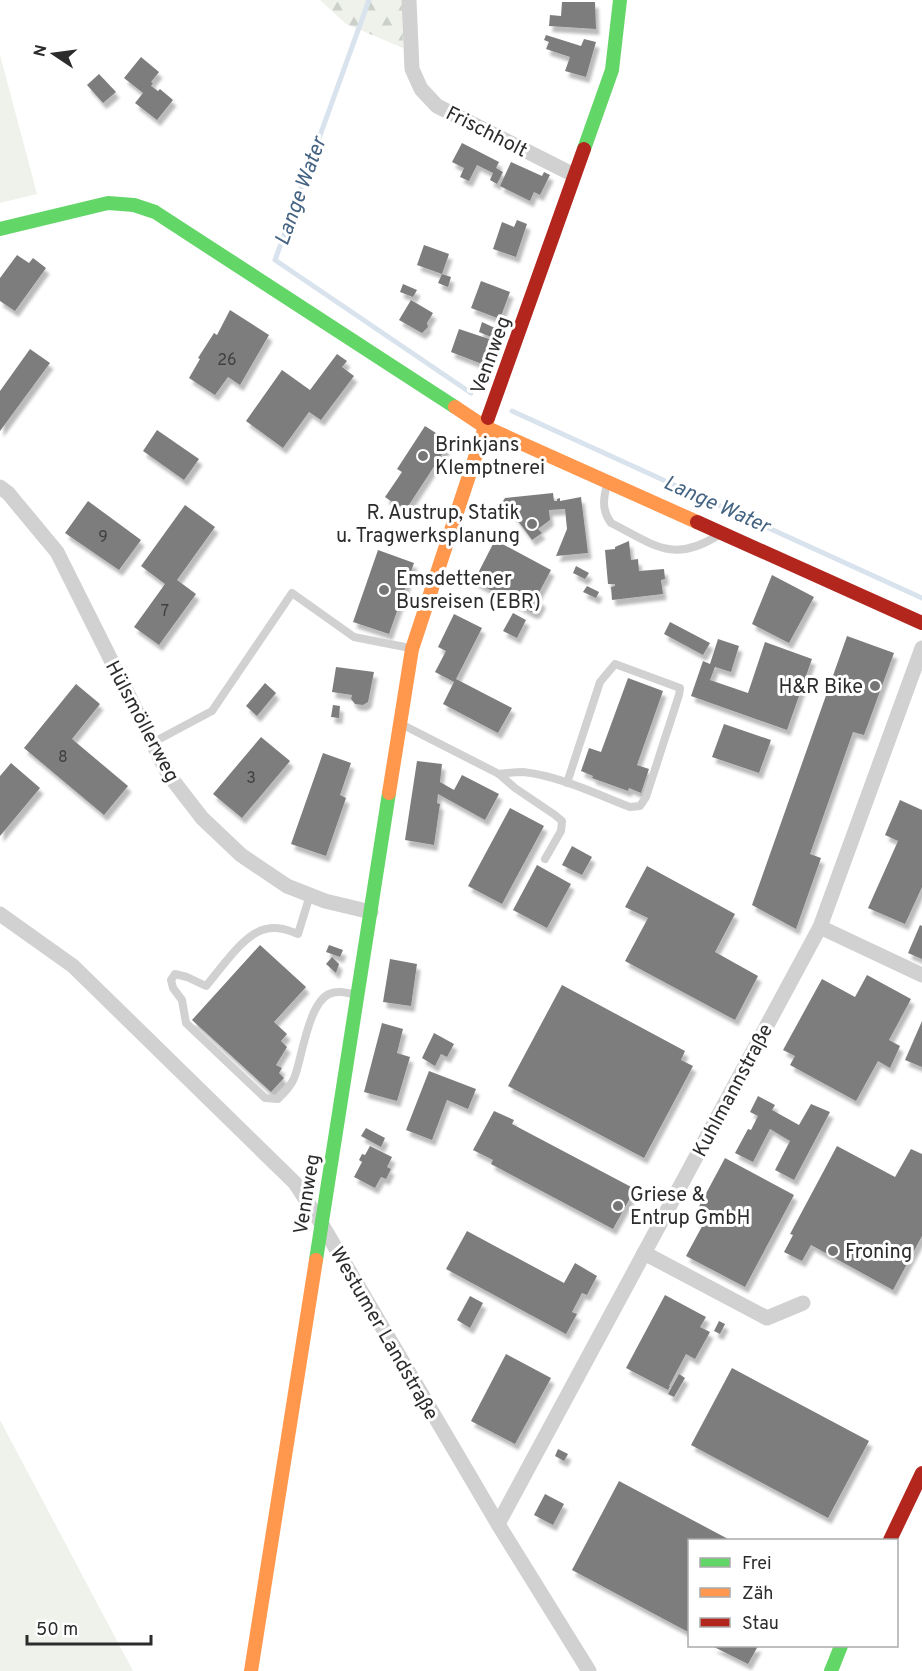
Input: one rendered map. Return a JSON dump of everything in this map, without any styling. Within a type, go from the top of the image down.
[{"type":"street","name":"Frischholt","points":[[409,0],[412,69],[421,89],[437,106],[574,175]]},
{"type":"street","name":"Vennweg","points":[[252,1671],[412,649],[485,427],[612,69],[620,0]]},
{"type":"street","points":[[0,229],[108,203],[135,205],[154,212],[485,427],[922,623]]},
{"type":"street","name":"Hülsmöllerweg","points":[[0,487],[8,493],[57,552],[168,774],[202,818],[241,855],[287,886],[325,901],[371,912]]},
{"type":"street","name":"Kuhlmannstraße","points":[[498,1524],[820,927],[922,648]]},
{"type":"street","name":"Westumer Landstraße","points":[[0,914],[73,966],[295,1183],[321,1223],[498,1524],[590,1671]]},
{"type":"street","points":[[820,927],[922,975]]},
{"type":"street","points":[[644,1253],[767,1318],[803,1303]]},
{"type":"street","points":[[890,1539],[922,1473]]},
{"type":"street","points":[[831,1671],[841,1647]]},
{"type":"lane","points":[[608,483],[603,497],[604,511],[608,519],[611,523],[652,543],[669,550],[683,551],[707,542],[721,533]]},
{"type":"lane","points":[[152,742],[212,711],[292,593],[354,637],[412,649]]},
{"type":"lane","points":[[499,774],[522,772],[567,783],[630,807],[640,806],[646,797],[680,696],[680,687],[615,664],[600,682],[567,783]]},
{"type":"lane","points":[[400,724],[499,774],[562,821],[561,831],[545,859]]},
{"type":"lane","points":[[310,895],[298,934],[283,929],[267,928],[252,933],[206,986],[175,974],[171,980],[173,988],[182,1000],[186,1023],[265,1098],[278,1099],[294,1078],[318,1004],[327,995],[339,992],[358,996]]},
{"type":"green space","points":[[320,0],[402,0],[403,48],[346,24]]},
{"type":"green space","points":[[0,55],[37,194],[0,203]]},
{"type":"green space","points":[[0,1420],[133,1671],[0,1671]]},
{"type":"building","points":[[562,2],[595,2],[596,29],[549,26],[550,15],[561,16]]},
{"type":"building","points":[[546,35],[581,46],[584,39],[596,42],[586,77],[565,71],[570,57],[546,49],[549,42],[544,40]]},
{"type":"building","points":[[141,57],[159,72],[151,82],[153,83],[151,86],[158,91],[160,89],[173,100],[157,120],[135,103],[143,93],[124,78]]},
{"type":"building","points":[[99,74],[116,92],[103,103],[87,85]]},
{"type":"building","points":[[462,143],[499,162],[496,168],[503,172],[497,184],[490,180],[493,173],[477,165],[469,181],[460,177],[464,168],[452,162]]},
{"type":"building","points":[[511,162],[542,176],[544,172],[550,175],[540,195],[534,192],[530,201],[500,186]]},
{"type":"building","points":[[517,220],[527,224],[516,257],[493,249],[502,222],[514,227]]},
{"type":"building","points":[[424,245],[449,254],[442,274],[417,265]]},
{"type":"building","points":[[17,255],[29,263],[33,258],[46,268],[15,311],[0,301],[0,278]]},
{"type":"building","points":[[442,274],[451,277],[448,287],[438,283]]},
{"type":"building","points":[[481,281],[510,292],[500,319],[471,308]]},
{"type":"building","points":[[403,284],[417,290],[413,297],[400,292]]},
{"type":"building","points":[[411,300],[433,313],[427,323],[428,327],[422,333],[399,320]]},
{"type":"building","points":[[230,310],[269,335],[240,385],[228,377],[215,395],[189,378],[200,359],[198,358],[214,333],[217,335]]},
{"type":"building","points":[[482,322],[495,328],[491,337],[479,332]]},
{"type":"building","points":[[459,329],[489,339],[482,364],[451,352]]},
{"type":"building","points":[[30,349],[50,363],[0,431],[0,391]]},
{"type":"building","points":[[337,354],[347,361],[342,367],[354,376],[321,420],[309,412],[283,448],[246,421],[282,370],[310,390]]},
{"type":"building","name":"Brinkjans Klemptnerei","points":[[425,426],[450,442],[405,511],[385,497],[402,472],[397,469]]},
{"type":"building","points":[[157,430],[199,459],[184,480],[143,451]]},
{"type":"building","name":"R. Austrup, Statik u. Tragwerksplanung","points":[[553,493],[554,501],[560,498],[560,501],[581,497],[588,553],[556,556],[567,529],[565,509],[549,510],[550,520],[538,529],[542,533],[532,540],[503,501],[505,498]]},
{"type":"building","points":[[88,501],[141,540],[119,570],[65,533]]},
{"type":"building","points":[[185,505],[215,527],[177,580],[196,594],[159,645],[134,627],[165,584],[141,566]]},
{"type":"building","points":[[495,540],[551,570],[536,598],[542,603],[537,612],[529,611],[474,581]]},
{"type":"building","points":[[629,541],[631,560],[638,559],[639,571],[664,569],[665,579],[661,580],[663,594],[612,600],[611,587],[615,584],[608,584],[605,550],[615,549]]},
{"type":"building","points":[[378,550],[414,563],[389,634],[353,622]]},
{"type":"building","points":[[576,566],[589,573],[585,579],[573,573]]},
{"type":"building","points":[[772,575],[814,597],[789,643],[752,624]]},
{"type":"building","points":[[587,586],[599,592],[596,598],[583,592]]},
{"type":"building","points":[[513,613],[526,620],[517,638],[503,631]]},
{"type":"building","points":[[454,614],[482,628],[456,679],[512,708],[498,733],[443,704],[454,682],[435,672],[446,651],[438,647]]},
{"type":"building","points":[[670,622],[710,643],[703,655],[664,634]]},
{"type":"building","points":[[847,636],[894,653],[864,735],[853,732],[810,854],[821,858],[796,929],[752,905]]},
{"type":"building","points":[[718,639],[739,646],[731,672],[715,667],[710,680],[748,693],[765,642],[812,659],[787,730],[691,696],[703,661],[710,664]]},
{"type":"building","points":[[336,667],[374,672],[368,702],[363,705],[355,704],[351,699],[352,695],[332,692]]},
{"type":"building","points":[[628,678],[663,691],[637,765],[649,769],[641,793],[629,788],[628,791],[592,778],[593,776],[581,771],[589,748],[601,752]]},
{"type":"building","points":[[265,683],[276,693],[257,716],[246,706]]},
{"type":"building","points":[[76,684],[100,704],[72,739],[128,786],[104,815],[24,748]]},
{"type":"building","points":[[333,705],[340,706],[339,718],[331,717]]},
{"type":"building","points":[[724,724],[771,740],[759,773],[712,757]]},
{"type":"building","points":[[261,737],[290,761],[242,818],[213,794]]},
{"type":"building","points":[[323,753],[351,763],[340,795],[346,798],[326,856],[291,844]]},
{"type":"building","points":[[417,761],[442,764],[440,782],[454,790],[462,775],[499,794],[485,820],[438,794],[437,803],[440,804],[434,845],[405,840]]},
{"type":"building","points":[[11,763],[40,788],[0,836],[0,776]]},
{"type":"building","points":[[900,800],[922,810],[922,887],[905,924],[868,908],[898,841],[885,835]]},
{"type":"building","points":[[510,808],[544,826],[502,904],[468,886]]},
{"type":"building","points":[[572,846],[592,857],[582,875],[562,865]]},
{"type":"building","points":[[537,865],[571,884],[547,928],[513,910]]},
{"type":"building","points":[[647,866],[735,914],[715,952],[758,976],[735,1020],[625,961],[648,918],[625,907]]},
{"type":"building","points":[[920,925],[922,926],[922,959],[908,953]]},
{"type":"building","points":[[260,945],[306,987],[274,1022],[287,1034],[281,1041],[287,1047],[276,1065],[282,1068],[279,1073],[284,1078],[271,1092],[192,1020]]},
{"type":"building","points":[[329,945],[343,950],[340,957],[326,952]]},
{"type":"building","points":[[332,957],[339,964],[336,973],[326,964]]},
{"type":"building","points":[[390,959],[417,964],[411,1006],[383,1002]]},
{"type":"building","points":[[867,975],[911,999],[889,1040],[900,1046],[890,1068],[878,1061],[856,1101],[790,1065],[795,1056],[783,1050],[822,979],[855,997]]},
{"type":"building","points":[[562,985],[685,1051],[681,1060],[693,1066],[644,1158],[508,1086]]},
{"type":"building","points":[[922,1021],[922,1067],[905,1060]]},
{"type":"building","points":[[382,1023],[403,1029],[397,1053],[410,1057],[397,1101],[364,1092]]},
{"type":"building","points":[[434,1033],[454,1044],[447,1057],[441,1054],[435,1066],[422,1058]]},
{"type":"building","points":[[429,1071],[476,1089],[468,1109],[447,1100],[432,1140],[406,1130]]},
{"type":"building","points":[[758,1096],[775,1105],[772,1110],[799,1125],[811,1104],[830,1112],[794,1180],[775,1170],[790,1141],[770,1129],[753,1162],[735,1153],[758,1116],[750,1112]]},
{"type":"building","points":[[494,1111],[514,1120],[512,1124],[635,1189],[613,1229],[491,1164],[493,1160],[473,1150]]},
{"type":"building","points":[[366,1128],[385,1138],[381,1147],[361,1136]]},
{"type":"building","points":[[370,1146],[392,1157],[387,1167],[391,1169],[386,1179],[381,1177],[375,1188],[354,1177],[362,1162],[359,1160],[362,1154],[365,1155]]},
{"type":"building","points":[[837,1146],[895,1177],[911,1149],[922,1154],[922,1236],[893,1290],[811,1245],[802,1261],[784,1252],[793,1235],[790,1234]]},
{"type":"building","points":[[725,1158],[794,1195],[745,1287],[686,1256],[706,1219],[695,1214]]},
{"type":"building","points":[[467,1231],[564,1283],[575,1263],[597,1276],[587,1295],[582,1293],[572,1312],[577,1314],[566,1334],[446,1269]]},
{"type":"building","points":[[665,1295],[706,1317],[700,1327],[710,1332],[695,1359],[686,1354],[668,1390],[626,1368]]},
{"type":"building","points":[[470,1296],[483,1303],[470,1328],[457,1320]]},
{"type":"building","points":[[719,1321],[725,1324],[720,1334],[714,1331]]},
{"type":"building","points":[[506,1354],[551,1378],[515,1444],[471,1421]]},
{"type":"building","points":[[732,1368],[869,1441],[828,1518],[691,1445]]},
{"type":"building","points":[[679,1374],[685,1378],[674,1397],[668,1394]]},
{"type":"building","points":[[558,1449],[568,1454],[564,1461],[555,1456]]},
{"type":"building","points":[[619,1481],[728,1539],[688,1539],[688,1632],[572,1570]]},
{"type":"building","points":[[545,1494],[564,1504],[553,1525],[534,1515]]},
{"type":"building","points":[[714,1647],[757,1647],[748,1664]]},
{"type":"waterway","name":"Lange Water","points":[[369,0],[275,260],[471,393]]},
{"type":"waterway","name":"Lange Water","points":[[512,411],[922,598]]},
{"type":"traffic: fast","points":[[584,149],[612,70],[620,0]]},
{"type":"traffic: fast","points":[[0,229],[108,203],[134,205],[155,212],[455,407]]},
{"type":"traffic: fast","points":[[316,1260],[389,793]]},
{"type":"traffic: fast","points":[[831,1671],[841,1647]]},
{"type":"traffic: slow","points":[[455,407],[485,427],[697,522]]},
{"type":"traffic: slow","points":[[389,793],[412,649],[488,418]]},
{"type":"traffic: slow","points":[[251,1671],[316,1260]]},
{"type":"traffic: jam","points":[[488,418],[584,149]]},
{"type":"traffic: jam","points":[[697,522],[922,623]]},
{"type":"traffic: jam","points":[[890,1539],[922,1473]]},
{"type":"place","name":"Brinkjans Klemptnerei","points":[[423,456]]},
{"type":"place","name":"R. Austrup, Statik u. Tragwerksplanung","points":[[532,524]]},
{"type":"place","name":"Emsdettener Busreisen (EBR)","points":[[384,590]]},
{"type":"place","name":"H&R Bike","points":[[875,686]]},
{"type":"place","name":"Griese & Entrup GmbH","points":[[618,1206]]},
{"type":"place","name":"Froning","points":[[833,1251]]}]
